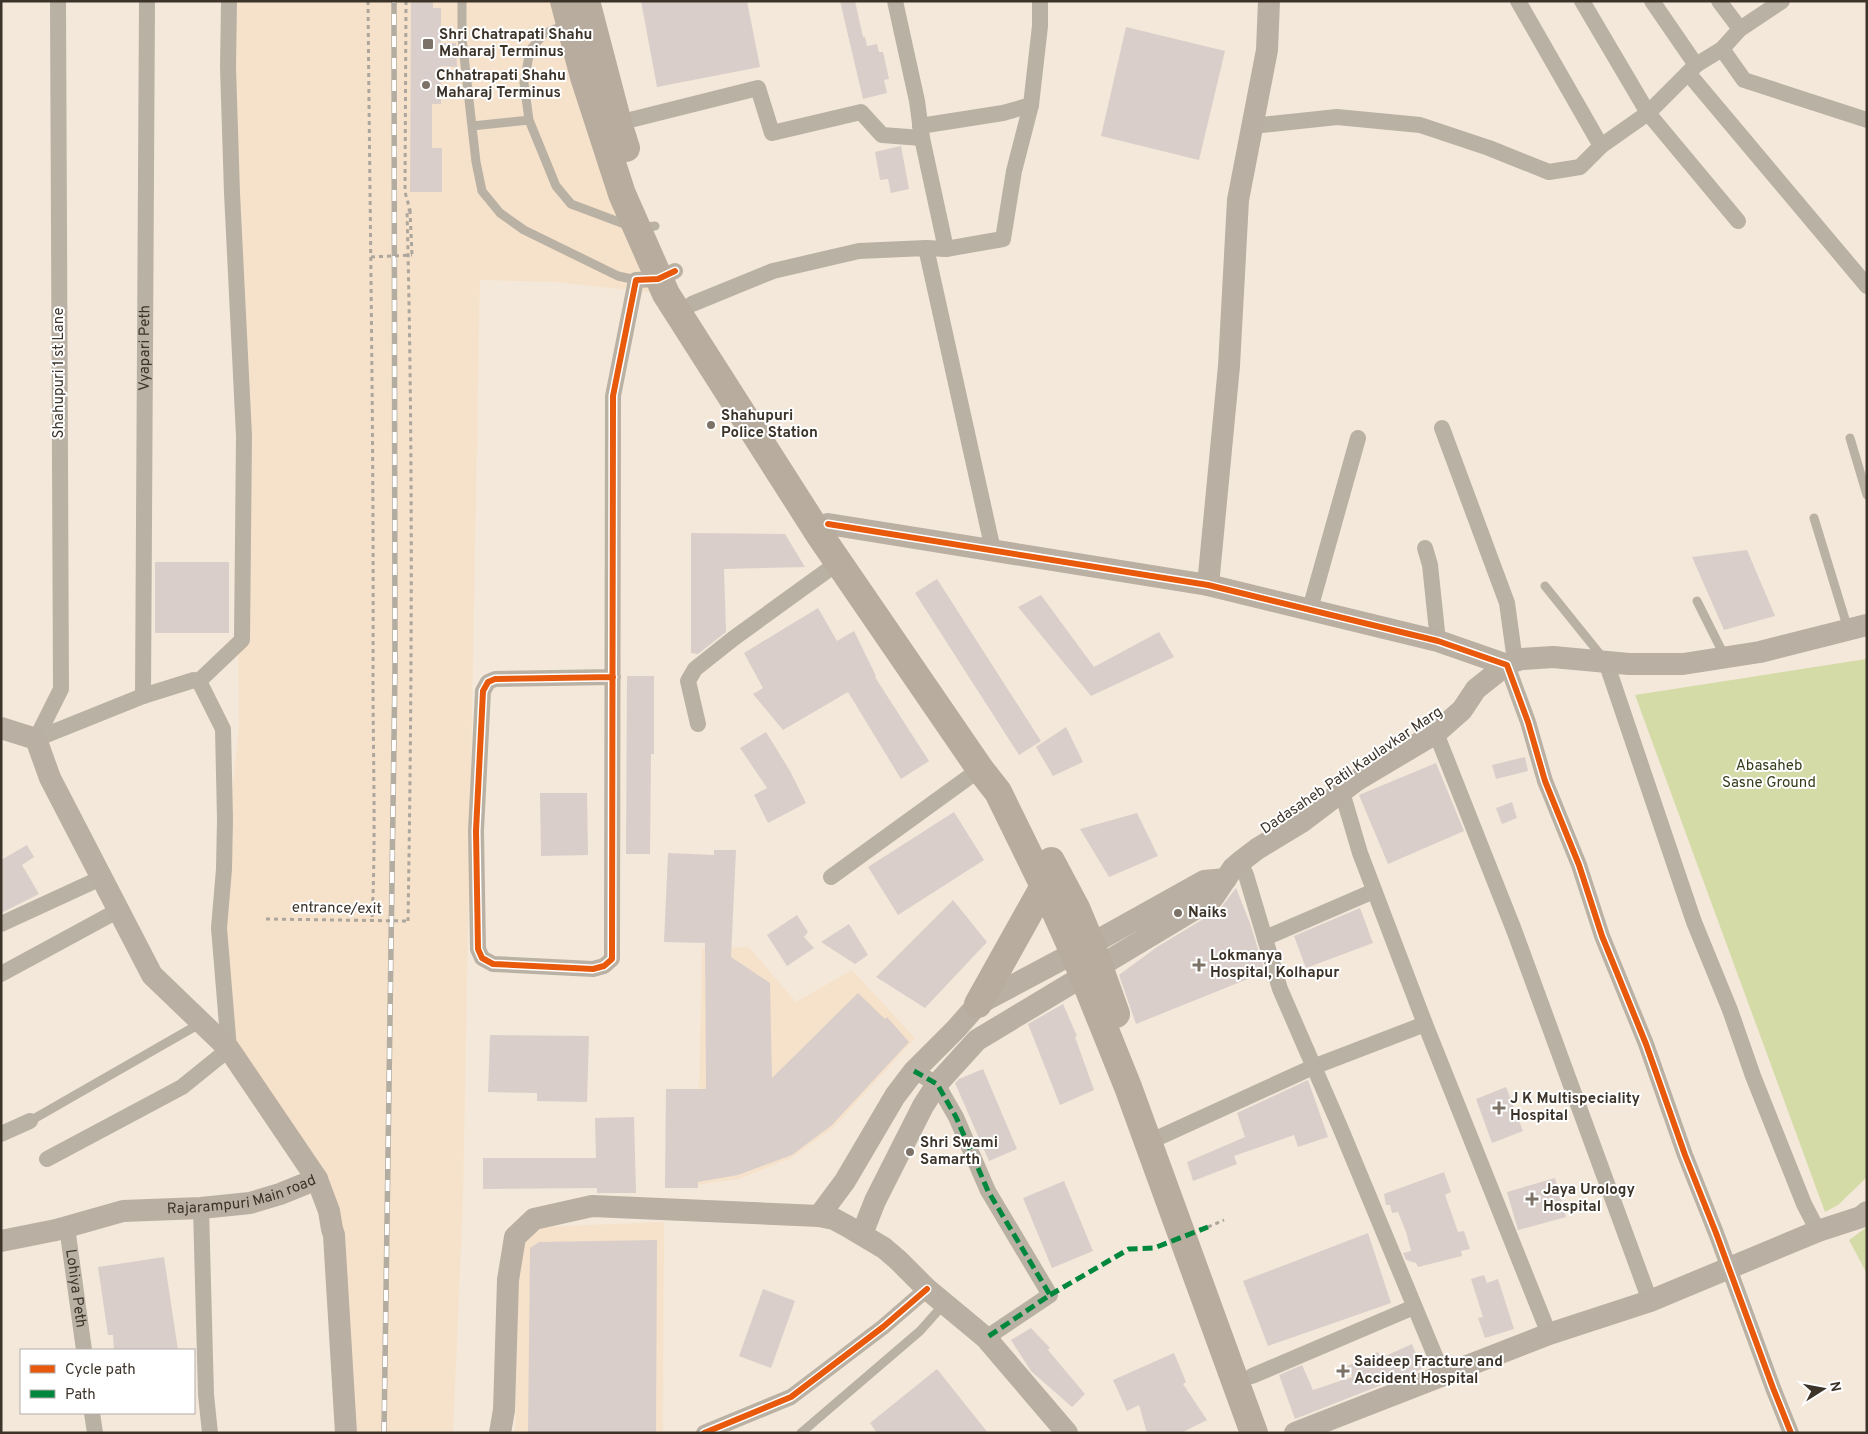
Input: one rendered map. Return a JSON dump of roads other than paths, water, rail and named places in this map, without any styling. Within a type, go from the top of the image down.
[{"type":"highway","points":[[586,1],[618,123],[638,185],[656,277],[818,534],[980,769],[998,792],[1044,886],[1087,960],[1162,1136],[1272,1433]]},
{"type":"highway","points":[[566,12],[598,124],[645,227]]},
{"type":"highway","points":[[656,277],[692,304],[746,397],[828,524],[880,598],[924,666],[1009,782],[1076,908],[1087,960],[1128,1087],[1254,1433]]},
{"type":"highway","points":[[978,1004],[1044,886]]},
{"type":"street","name":"Shahupuri 1 st Lane","points":[[36,739],[61,689],[58,1]]},
{"type":"street","name":"Vyapari Peth","points":[[143,696],[147,1]]},
{"type":"street","points":[[199,681],[242,640],[244,436],[232,193],[228,67],[229,1]]},
{"type":"street","points":[[895,1],[946,249]]},
{"type":"street","points":[[692,304],[782,269],[860,251],[946,249],[1003,239],[1014,170],[1032,105],[1040,26],[1040,1]]},
{"type":"street","points":[[1208,584],[1229,366],[1238,200],[1267,50],[1269,1]]},
{"type":"street","points":[[1518,1],[1601,146]]},
{"type":"street","points":[[1582,1],[1648,113],[1738,221]]},
{"type":"street","points":[[1652,1],[1692,69],[1867,286]]},
{"type":"street","points":[[1719,1],[1740,29]]},
{"type":"street","points":[[1252,126],[1337,117],[1420,125],[1490,148],[1549,172],[1580,167],[1601,146],[1648,113],[1692,69],[1722,49],[1740,29],[1782,1]]},
{"type":"street","points":[[1722,49],[1744,80],[1867,120]]},
{"type":"street","points":[[618,123],[758,88],[772,133],[861,112],[882,135],[921,132],[1032,105]]},
{"type":"street","points":[[926,248],[994,550]]},
{"type":"street","points":[[613,677],[495,679],[488,682],[483,691],[476,831],[478,948],[482,958],[493,964],[594,969],[604,966],[612,959],[613,677],[613,396],[656,277]]},
{"type":"street","points":[[1442,428],[1507,603],[1511,663],[1545,780],[1579,865],[1602,936],[1646,1044],[1685,1156],[1773,1388],[1792,1433]]},
{"type":"street","points":[[1310,609],[1358,438]]},
{"type":"street","points":[[828,524],[1208,584],[1438,641],[1511,663],[1522,659],[1553,657],[1629,664],[1683,664],[1760,652],[1857,627]]},
{"type":"street","points":[[1425,548],[1430,565],[1438,641]]},
{"type":"street","points":[[698,724],[688,681],[694,669],[838,562]]},
{"type":"street","points":[[1606,662],[1694,922],[1730,1010],[1753,1076],[1804,1204],[1818,1231]]},
{"type":"street","name":"Dadasaheb Patil Kaulavkar Marg","points":[[1087,960],[1213,898],[1233,870],[1257,849],[1303,821],[1357,780],[1436,733],[1462,710],[1476,689],[1511,663]]},
{"type":"street","points":[[1,728],[36,739],[143,696],[194,680],[199,681]]},
{"type":"street","points":[[199,681],[223,729],[225,819],[220,928],[229,1049]]},
{"type":"street","points":[[1436,733],[1514,930],[1650,1300]]},
{"type":"street","points":[[36,739],[50,778],[152,975],[229,1049],[317,1179]]},
{"type":"street","points":[[831,877],[980,769]]},
{"type":"street","points":[[1342,792],[1360,853],[1374,891],[1549,1334]]},
{"type":"street","points":[[1233,870],[1246,875],[1280,989],[1443,1375]]},
{"type":"street","points":[[1,924],[101,878]]},
{"type":"street","points":[[1265,938],[1374,891]]},
{"type":"street","points":[[1,974],[119,910]]},
{"type":"street","points":[[819,1216],[845,1181],[895,1096],[914,1071],[978,1004],[1087,960]]},
{"type":"street","points":[[862,1234],[876,1201],[923,1106],[937,1084],[977,1040],[1087,960]]},
{"type":"street","points":[[1162,1136],[1314,1066],[1425,1024]]},
{"type":"street","points":[[47,1159],[182,1087],[229,1049]]},
{"type":"street","points":[[914,1071],[937,1084],[956,1117],[988,1190],[1050,1295],[986,1338]]},
{"type":"street","points":[[1,1134],[30,1121]]},
{"type":"street","name":"Rajarampuri Main road","points":[[1,1241],[67,1227],[123,1211],[202,1208],[250,1203],[280,1194],[317,1179],[329,1211],[334,1235],[346,1433]]},
{"type":"street","points":[[500,1433],[504,1410],[508,1280],[515,1237],[534,1220],[592,1206],[819,1216],[834,1219],[884,1248],[927,1289],[986,1338],[1067,1433]]},
{"type":"street","points":[[202,1208],[206,1395],[210,1433]]},
{"type":"street","points":[[1295,1433],[1549,1334],[1650,1300],[1818,1231],[1860,1217],[1867,1212]]},
{"type":"street","name":"Lohiya Peth","points":[[67,1227],[84,1349]]},
{"type":"street","points":[[704,1433],[791,1397],[883,1326],[927,1289]]},
{"type":"street","points":[[1252,1376],[1414,1307]]},
{"type":"street","points":[[92,1414],[95,1433]]},
{"type":"lane","points":[[462,1],[462,38],[476,162],[482,191],[500,213],[524,230],[552,245],[618,276],[656,277]]},
{"type":"lane","points":[[566,12],[530,50],[524,83],[529,120],[556,186],[571,204],[645,227]]},
{"type":"lane","points":[[472,126],[529,120]]},
{"type":"lane","points":[[1850,438],[1867,495]]},
{"type":"lane","points":[[1814,518],[1857,627]]},
{"type":"lane","points":[[1545,586],[1606,662]]},
{"type":"lane","points":[[1697,601],[1725,658]]},
{"type":"lane","points":[[30,1121],[202,1023]]},
{"type":"lane","points":[[801,1433],[920,1331],[945,1304]]},
{"type":"railway","points":[[384,1433],[395,670],[394,1]]},
{"type":"place","name":"Shri Chatrapati Shahu Maharaj Terminus","points":[[428,44]]},
{"type":"place","name":"Chhatrapati Shahu Maharaj Terminus","points":[[426,85]]},
{"type":"place","name":"Shahupuri Police Station","points":[[711,425]]},
{"type":"place","name":"Naiks","points":[[1178,913]]},
{"type":"place","name":"Lokmanya Hospital, Kolhapur","points":[[1199,965]]},
{"type":"place","name":"J K Multispeciality Hospital","points":[[1499,1108]]},
{"type":"place","name":"Shri Swami Samarth","points":[[910,1152]]},
{"type":"place","name":"Jaya Urology Hospital","points":[[1532,1199]]},
{"type":"place","name":"Saideep Fracture and Accident Hospital","points":[[1343,1371]]},
{"type":"park label","name":"Abasaheb Sasne Ground","points":[[1769,774]]}]
